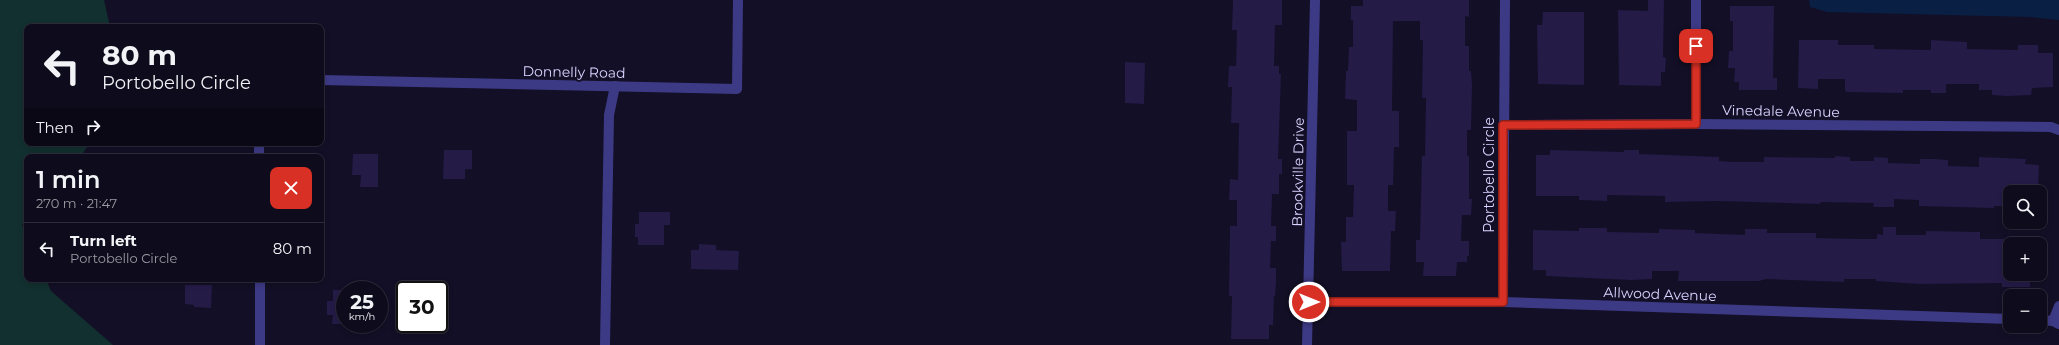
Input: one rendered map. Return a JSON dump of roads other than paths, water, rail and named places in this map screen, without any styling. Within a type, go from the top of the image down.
[{"type":"street","name":"Donnelly Road","points":[[324,80],[737,89],[738,0]]},
{"type":"street","name":"Brookville Drive","points":[[1308,345],[1315,0]]},
{"type":"street","name":"Portobello Circle","points":[[1503,302],[1505,0]]},
{"type":"street","points":[[1696,0],[1696,124]]},
{"type":"street","points":[[605,345],[609,115],[615,86]]},
{"type":"street","name":"Vinedale Avenue","points":[[1503,125],[1696,124],[2050,128],[2059,130]]},
{"type":"street","points":[[260,282],[260,345]]},
{"type":"street","name":"Allwood Avenue","points":[[1309,302],[1503,302],[2003,319]]},
{"type":"street","points":[[2056,322],[2059,306]]},
{"type":"water","points":[[1809,0],[2059,0],[2059,20],[2029,17],[1827,12],[1810,7]]}]
